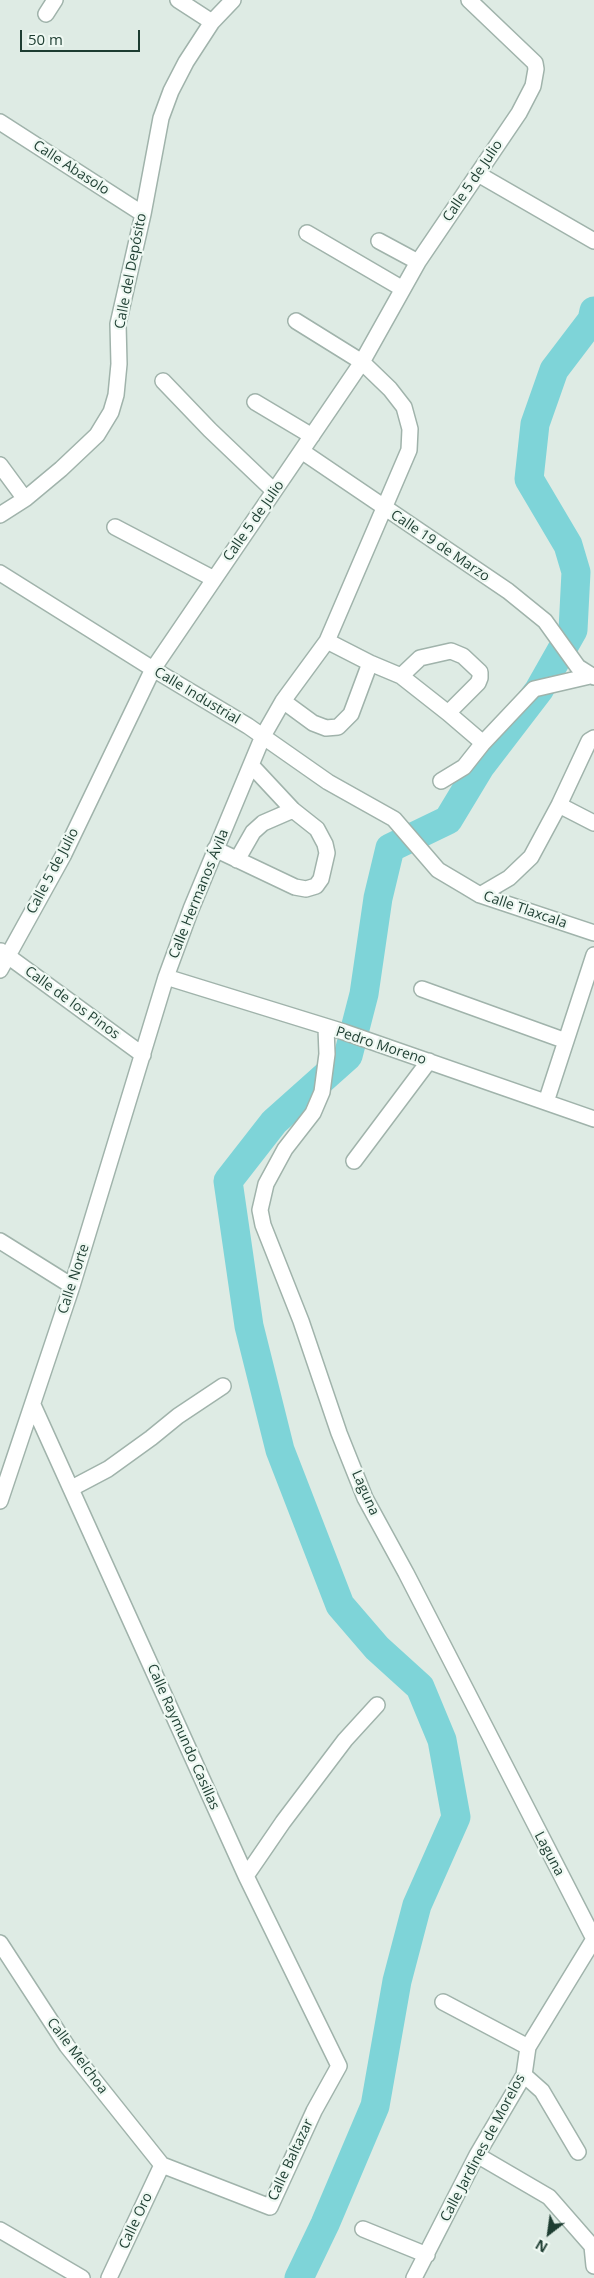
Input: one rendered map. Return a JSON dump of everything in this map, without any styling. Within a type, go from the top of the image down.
[{"type":"street","points":[[46,14],[55,0]]},
{"type":"street","points":[[178,0],[212,22]]},
{"type":"street","name":"Calle del Depósito","points":[[0,515],[25,499],[62,469],[97,434],[111,412],[117,387],[118,324],[143,214],[161,118],[171,91],[186,62],[212,22],[233,0]]},
{"type":"street","name":"Calle 5 de Julio","points":[[0,970],[4,953],[63,856],[153,670],[274,491],[303,452],[362,362],[418,262],[519,113],[533,86],[536,70],[535,63],[469,0]]},
{"type":"street","name":"Calle Abasolo","points":[[0,122],[143,214]]},
{"type":"street","points":[[478,174],[594,241]]},
{"type":"street","points":[[306,233],[403,289]]},
{"type":"street","points":[[379,241],[418,262]]},
{"type":"street","points":[[296,321],[362,362]]},
{"type":"street","name":"Calle 19 de Marzo","points":[[362,362],[390,389],[404,407],[410,429],[409,450],[385,509],[508,591],[545,621],[584,675]]},
{"type":"street","points":[[164,381],[210,430],[274,491]]},
{"type":"street","points":[[255,402],[312,436]]},
{"type":"street","points":[[303,452],[385,509]]},
{"type":"street","points":[[0,465],[25,499]]},
{"type":"street","name":"Calle Hermanos Ávila","points":[[143,1055],[166,977],[215,849],[263,736],[283,701],[327,641],[385,509]]},
{"type":"street","points":[[114,527],[214,580]]},
{"type":"street","name":"Calle Industrial","points":[[0,573],[153,670],[263,736],[328,782],[394,819]]},
{"type":"street","points":[[327,641],[370,663],[401,676],[448,712],[482,743]]},
{"type":"street","points":[[401,676],[420,658],[451,651],[463,656],[480,672],[480,678],[448,712]]},
{"type":"street","points":[[283,701],[313,724],[326,728],[338,727],[352,714],[370,663]]},
{"type":"street","points":[[441,781],[464,767],[482,743],[534,689],[584,675]]},
{"type":"street","points":[[480,895],[509,878],[531,856],[559,805],[589,741],[594,738]]},
{"type":"street","points":[[215,849],[295,887],[306,889],[316,886],[321,879],[327,853],[325,844],[317,829],[293,810],[251,765]]},
{"type":"street","points":[[559,805],[594,823]]},
{"type":"street","points":[[236,860],[253,832],[264,823],[293,810]]},
{"type":"street","name":"Calle Tlaxcala","points":[[394,819],[438,870],[480,895],[594,933]]},
{"type":"street","name":"Calle de los Pinos","points":[[4,953],[143,1055]]},
{"type":"street","points":[[546,1102],[593,959]]},
{"type":"street","name":"Pedro Moreno","points":[[166,977],[344,1032],[594,1119]]},
{"type":"street","points":[[422,989],[566,1041]]},
{"type":"street","name":"Laguna","points":[[326,1028],[328,1054],[322,1092],[313,1113],[285,1149],[266,1184],[260,1210],[263,1225],[301,1321],[365,1498],[406,1573],[594,1939]]},
{"type":"street","name":"Calle Norte","points":[[0,1501],[15,1461],[72,1286],[143,1055]]},
{"type":"street","points":[[354,1161],[429,1061]]},
{"type":"street","points":[[0,1241],[72,1286]]},
{"type":"street","points":[[72,1488],[121,1460],[178,1416],[223,1386]]},
{"type":"street","name":"Calle Raymundo Casillas","points":[[33,1405],[246,1876],[339,2066]]},
{"type":"street","points":[[0,1473],[15,1461]]},
{"type":"street","points":[[246,1876],[283,1822],[345,1740],[377,1705]]},
{"type":"street","name":"Calle Jardines de Morelos","points":[[414,2278],[477,2155],[524,2075],[528,2047],[594,1939]]},
{"type":"street","name":"Calle Melchoa","points":[[0,1943],[67,2046],[162,2165]]},
{"type":"street","points":[[443,2002],[528,2047]]},
{"type":"street","name":"Calle Baltazar","points":[[162,2165],[270,2207],[314,2111],[339,2066]]},
{"type":"street","points":[[524,2075],[542,2091],[578,2152]]},
{"type":"street","points":[[477,2155],[549,2197],[592,2246],[594,2266]]},
{"type":"street","name":"Calle Oro","points":[[109,2278],[162,2165]]},
{"type":"street","points":[[363,2229],[426,2255]]},
{"type":"street","points":[[0,2230],[82,2278]]},
{"type":"waterway","points":[[299,2278],[325,2224],[375,2106],[397,1981],[417,1905],[456,1817],[442,1740],[420,1687],[377,1648],[340,1605],[280,1450],[249,1326],[228,1181],[274,1122],[348,1056],[364,994],[378,898],[390,848],[448,820],[480,767],[539,690],[573,630],[576,572],[568,545],[529,479],[535,424],[554,370],[592,320],[594,311]]}]
